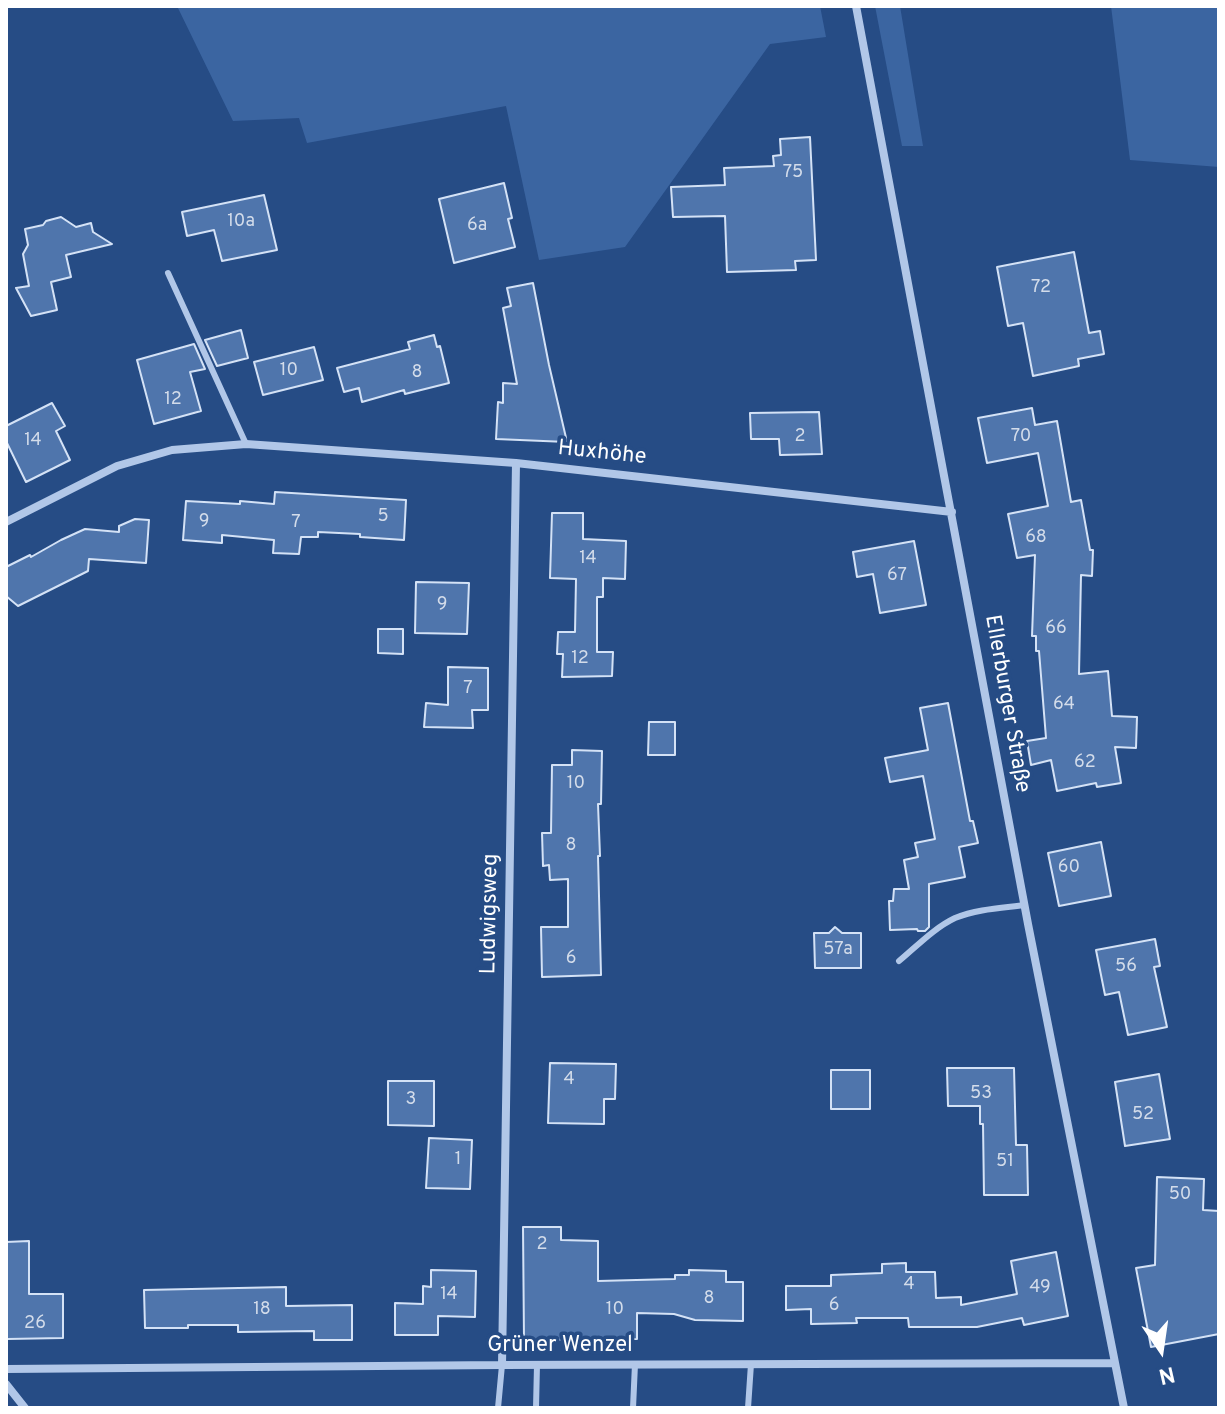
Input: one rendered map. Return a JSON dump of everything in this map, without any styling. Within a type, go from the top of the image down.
[{"type":"street","name":"Ellerburger Straße","points":[[856,6],[1025,905],[1124,1408]]},
{"type":"street","name":"Huxhöhe","points":[[6,522],[117,466],[172,450],[246,444],[516,463],[952,512]]},
{"type":"street","name":"Ludwigsweg","points":[[502,1365],[516,463]]},
{"type":"street","name":"Grüner Wenzel","points":[[6,1369],[1115,1363]]},
{"type":"street","points":[[6,1384],[25,1408]]},
{"type":"lane","points":[[168,273],[246,444]]},
{"type":"lane","points":[[899,961],[934,931],[956,918],[980,911],[1025,905]]},
{"type":"lane","points":[[633,1408],[635,1364]]},
{"type":"lane","points":[[748,1408],[751,1364]]},
{"type":"lane","points":[[498,1408],[502,1365]]},
{"type":"lane","points":[[536,1408],[537,1365]]},
{"type":"shaded area","points":[[177,6],[820,6],[826,37],[770,44],[625,247],[539,260],[506,106],[307,143],[299,118],[233,121]]},
{"type":"shaded area","points":[[875,6],[900,6],[923,146],[902,146]]},
{"type":"shaded area","points":[[1111,6],[1219,6],[1219,167],[1130,160]]},
{"type":"building","points":[[810,137],[816,260],[795,261],[796,270],[727,272],[725,216],[673,217],[671,187],[725,185],[724,168],[774,166],[773,156],[781,155],[780,139]]},
{"type":"building","points":[[504,183],[515,247],[454,263],[439,199]]},
{"type":"building","points":[[264,195],[277,250],[222,261],[214,230],[187,236],[182,212]]},
{"type":"building","points":[[61,217],[76,227],[91,223],[93,232],[112,244],[66,255],[71,277],[51,282],[57,310],[31,316],[16,288],[29,286],[23,254],[28,245],[25,229]]},
{"type":"building","points":[[1074,252],[1089,333],[1100,331],[1104,354],[1078,359],[1079,366],[1033,376],[1023,323],[1008,326],[997,267]]},
{"type":"building","points":[[533,283],[567,442],[496,439],[498,402],[503,403],[503,383],[517,384],[503,308],[511,306],[507,288]]},
{"type":"building","points":[[241,330],[248,358],[217,366],[205,340]]},
{"type":"building","points":[[434,335],[437,347],[440,346],[449,383],[405,394],[404,390],[362,402],[359,388],[344,392],[337,368],[410,349],[408,342]]},
{"type":"building","points":[[194,344],[205,369],[190,372],[201,411],[154,424],[137,360]]},
{"type":"building","points":[[314,347],[323,380],[263,395],[254,362]]},
{"type":"building","points":[[52,403],[65,426],[56,431],[70,460],[26,482],[6,441],[6,426]]},
{"type":"building","points":[[1032,408],[1035,425],[1057,421],[1071,502],[1081,500],[1090,550],[1093,550],[1092,576],[1081,575],[1079,674],[1108,671],[1112,716],[1137,717],[1136,748],[1115,747],[1121,783],[1097,787],[1096,783],[1057,791],[1051,760],[1031,765],[1027,741],[1046,738],[1039,651],[1036,651],[1036,636],[1032,636],[1035,555],[1017,558],[1008,514],[1048,506],[1038,453],[987,463],[978,418]]},
{"type":"building","points":[[819,412],[822,454],[780,455],[779,439],[751,439],[750,413]]},
{"type":"building","points":[[275,492],[406,500],[404,540],[318,532],[318,537],[301,537],[299,554],[273,553],[274,540],[222,535],[222,543],[183,540],[186,501],[274,504]]},
{"type":"building","points":[[552,513],[583,513],[583,539],[626,541],[625,579],[603,578],[603,597],[597,597],[597,652],[613,652],[612,676],[562,677],[563,654],[557,654],[558,632],[575,632],[576,579],[550,578]]},
{"type":"building","points":[[135,519],[149,520],[146,563],[89,559],[88,571],[18,606],[6,596],[6,567],[85,529],[119,532],[119,526]]},
{"type":"building","points":[[914,541],[926,605],[880,613],[873,574],[857,577],[853,552]]},
{"type":"building","points":[[416,582],[469,583],[467,634],[415,633]]},
{"type":"building","points":[[378,629],[403,629],[403,654],[378,653]]},
{"type":"building","points":[[448,667],[488,668],[488,710],[472,710],[473,728],[424,727],[426,703],[448,705]]},
{"type":"building","points":[[948,703],[970,821],[973,821],[978,843],[959,847],[965,877],[929,884],[929,927],[925,931],[890,930],[889,901],[893,901],[894,889],[909,889],[904,860],[918,857],[915,843],[935,839],[923,776],[890,782],[885,758],[928,750],[920,708]]},
{"type":"building","points":[[649,722],[675,722],[675,755],[648,755]]},
{"type":"building","points":[[572,750],[602,751],[601,804],[598,804],[601,975],[542,977],[541,927],[568,927],[568,879],[550,880],[549,865],[543,866],[542,833],[551,833],[552,765],[572,765]]},
{"type":"building","points":[[1101,842],[1111,896],[1059,906],[1048,853]]},
{"type":"building","points":[[835,927],[842,933],[861,933],[861,968],[815,968],[814,933],[829,933]]},
{"type":"building","points":[[1155,939],[1160,966],[1154,967],[1167,1027],[1128,1035],[1119,992],[1105,995],[1096,950]]},
{"type":"building","points":[[550,1063],[616,1064],[615,1099],[604,1099],[604,1124],[548,1123]]},
{"type":"building","points":[[947,1068],[1014,1068],[1016,1145],[1027,1145],[1028,1195],[984,1195],[980,1106],[948,1106]]},
{"type":"building","points":[[831,1070],[870,1070],[870,1109],[831,1109]]},
{"type":"building","points":[[1159,1074],[1170,1139],[1125,1146],[1115,1082]]},
{"type":"building","points":[[388,1081],[434,1081],[434,1126],[388,1125]]},
{"type":"building","points":[[429,1138],[472,1140],[470,1189],[426,1188]]},
{"type":"building","points":[[1157,1177],[1204,1179],[1203,1210],[1219,1211],[1219,1334],[1151,1347],[1136,1268],[1155,1265]]},
{"type":"building","points":[[523,1227],[561,1227],[561,1240],[598,1241],[598,1281],[675,1279],[675,1275],[689,1275],[689,1270],[726,1271],[726,1282],[743,1282],[743,1321],[695,1320],[674,1314],[637,1313],[637,1339],[524,1340]]},
{"type":"building","points":[[29,1241],[29,1294],[63,1294],[63,1338],[7,1339],[6,1242]]},
{"type":"building","points":[[1056,1252],[1068,1316],[1024,1325],[1022,1318],[977,1327],[909,1327],[908,1318],[856,1318],[857,1323],[811,1324],[811,1309],[786,1310],[786,1286],[831,1286],[831,1275],[882,1273],[882,1264],[906,1263],[906,1272],[935,1272],[936,1298],[961,1297],[961,1305],[1017,1294],[1011,1261]]},
{"type":"building","points":[[431,1270],[476,1271],[475,1317],[438,1316],[438,1335],[395,1335],[395,1303],[423,1304],[423,1286],[431,1287]]},
{"type":"building","points":[[286,1287],[286,1306],[352,1305],[352,1340],[314,1340],[314,1331],[238,1332],[238,1325],[145,1328],[144,1290]]}]
